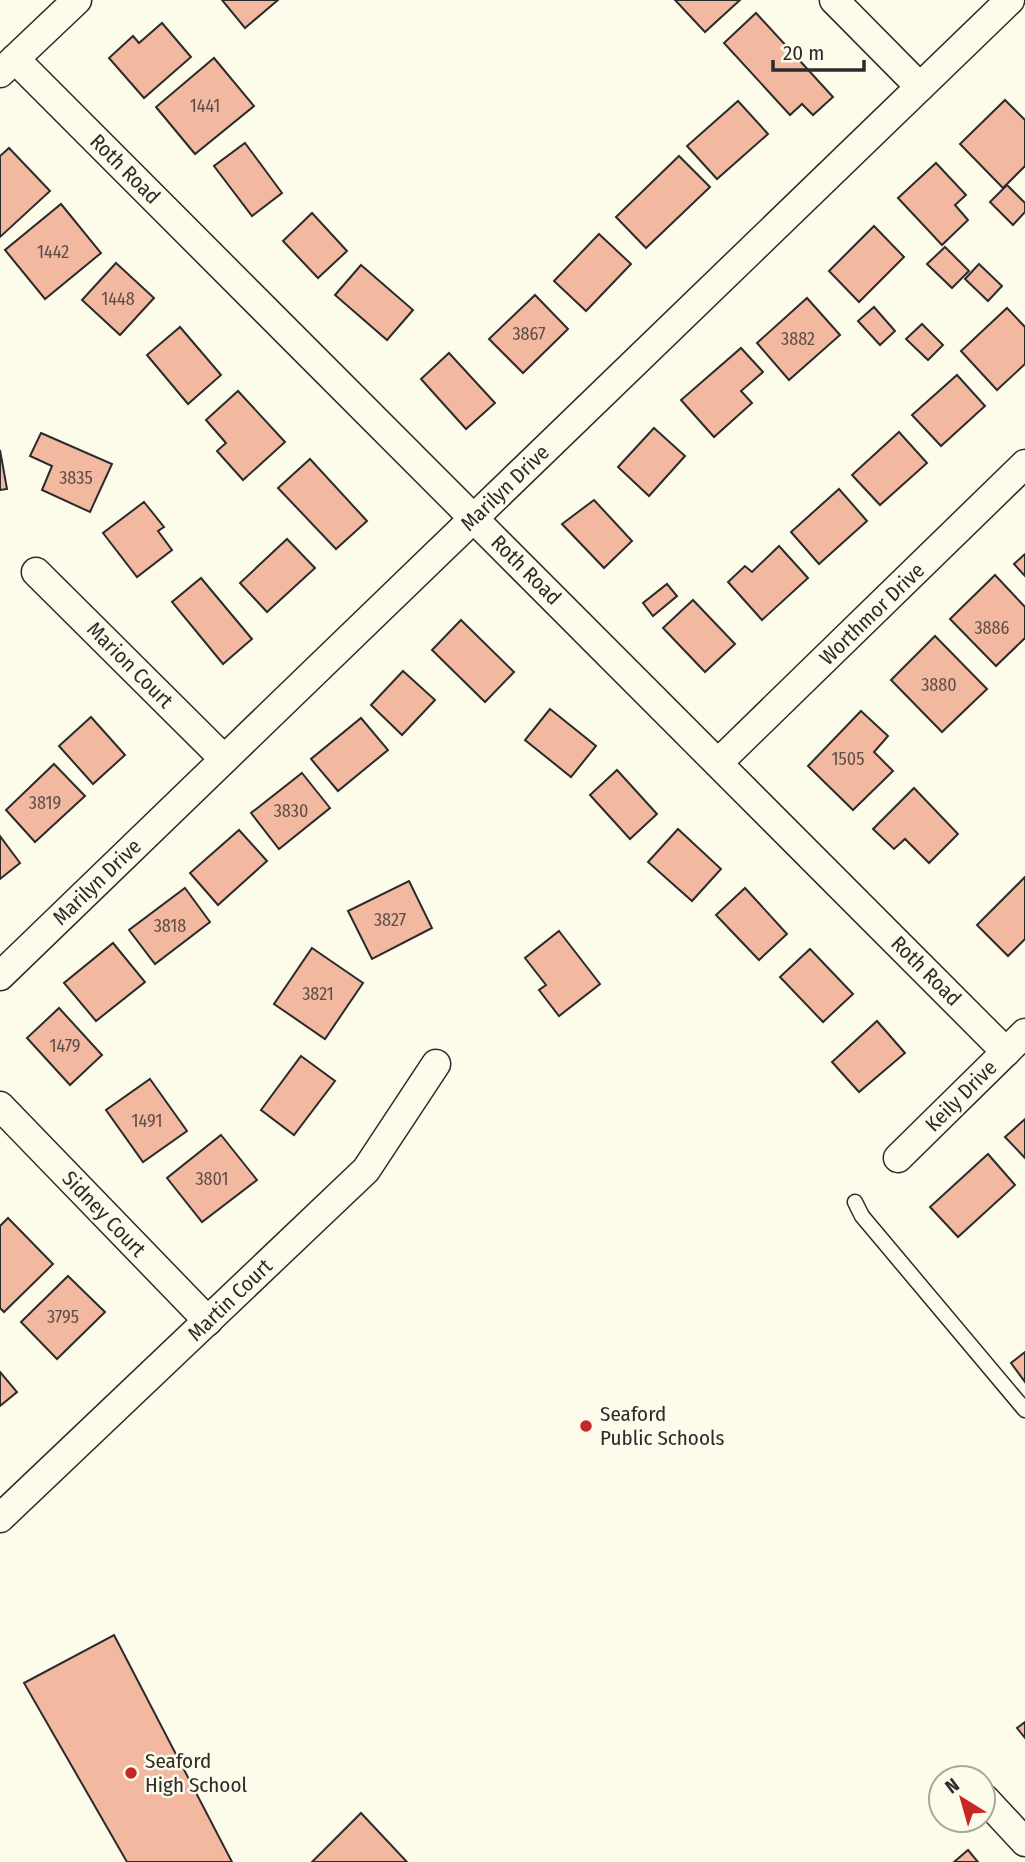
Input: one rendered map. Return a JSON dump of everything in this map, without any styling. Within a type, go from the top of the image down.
[{"type":"street","points":[[8,66],[77,0]]},
{"type":"street","points":[[834,0],[920,87]]},
{"type":"street","name":"Marilyn Drive","points":[[0,976],[1010,0]]},
{"type":"street","name":"Roth Road","points":[[8,66],[474,518],[718,763],[1016,1042]]},
{"type":"street","name":"Worthmor Drive","points":[[718,763],[1025,464]]},
{"type":"street","name":"Marion Court","points":[[36,572],[224,759]]},
{"type":"street","name":"Keily Drive","points":[[898,1158],[1016,1042]]},
{"type":"street","name":"Martin Court","points":[[0,1518],[366,1170],[436,1064]]},
{"type":"street","name":"Sidney Court","points":[[0,1106],[208,1321]]},
{"type":"street","points":[[997,1812],[1025,1842]]},
{"type":"lane","points":[[855,1202],[862,1216],[1025,1410]]},
{"type":"building","points":[[222,0],[278,0],[245,28]]},
{"type":"building","points":[[675,0],[740,0],[705,32]]},
{"type":"building","points":[[756,13],[833,97],[813,115],[802,104],[790,115],[724,43]]},
{"type":"building","points":[[162,23],[191,57],[144,98],[109,58],[133,36],[139,43]]},
{"type":"building","points":[[214,58],[254,106],[195,154],[156,107]]},
{"type":"building","points":[[1005,100],[1025,120],[1025,166],[1003,188],[960,144]]},
{"type":"building","points":[[738,101],[768,134],[717,179],[687,146]]},
{"type":"building","points":[[245,143],[282,193],[252,216],[214,166]]},
{"type":"building","points":[[9,148],[50,191],[0,237],[0,156]]},
{"type":"building","points":[[679,156],[710,187],[646,248],[616,217]]},
{"type":"building","points":[[936,163],[966,195],[955,205],[968,220],[942,245],[898,198]]},
{"type":"building","points":[[1007,185],[1025,203],[1025,212],[1013,225],[990,202]]},
{"type":"building","points":[[61,204],[101,253],[45,299],[5,250]]},
{"type":"building","points":[[312,213],[347,251],[318,278],[283,241]]},
{"type":"building","points":[[874,226],[904,257],[859,302],[829,271]]},
{"type":"building","points":[[599,234],[631,264],[586,311],[554,281]]},
{"type":"building","points":[[945,247],[969,271],[952,288],[927,264]]},
{"type":"building","points":[[116,263],[154,298],[120,335],[82,300]]},
{"type":"building","points":[[979,264],[1002,286],[988,301],[965,279]]},
{"type":"building","points":[[361,265],[413,310],[387,340],[335,295]]},
{"type":"building","points":[[535,295],[568,329],[523,373],[489,339]]},
{"type":"building","points":[[807,298],[840,335],[789,380],[757,343]]},
{"type":"building","points":[[874,307],[895,331],[880,345],[858,321]]},
{"type":"building","points":[[1007,308],[1025,327],[1025,364],[997,390],[961,351]]},
{"type":"building","points":[[922,324],[943,345],[928,360],[906,339]]},
{"type":"building","points":[[180,327],[221,375],[188,404],[147,355]]},
{"type":"building","points":[[741,348],[763,372],[741,391],[752,403],[714,437],[681,400]]},
{"type":"building","points":[[449,353],[495,403],[466,429],[421,379]]},
{"type":"building","points":[[957,375],[985,406],[941,446],[912,415]]},
{"type":"building","points":[[238,391],[285,442],[243,480],[217,451],[226,443],[206,420]]},
{"type":"building","points":[[654,428],[685,456],[649,496],[618,467]]},
{"type":"building","points":[[899,432],[927,463],[880,505],[852,475]]},
{"type":"building","points":[[41,433],[112,464],[90,512],[42,490],[52,466],[30,456]]},
{"type":"building","points":[[0,450],[7,489],[0,490]]},
{"type":"building","points":[[310,459],[367,521],[336,549],[278,488]]},
{"type":"building","points":[[839,489],[867,521],[819,564],[791,532]]},
{"type":"building","points":[[594,500],[632,541],[604,568],[562,524]]},
{"type":"building","points":[[144,502],[164,527],[158,531],[172,550],[137,577],[103,533]]},
{"type":"building","points":[[287,539],[315,568],[267,612],[240,583]]},
{"type":"building","points":[[779,546],[808,578],[762,620],[728,582],[745,566],[752,572]]},
{"type":"building","points":[[1025,554],[1025,576],[1014,564]]},
{"type":"building","points":[[995,575],[1025,607],[1025,638],[996,666],[950,619]]},
{"type":"building","points":[[201,578],[252,639],[223,664],[172,602]]},
{"type":"building","points":[[667,584],[677,596],[653,616],[643,603]]},
{"type":"building","points":[[693,600],[735,644],[705,672],[663,628]]},
{"type":"building","points":[[461,620],[514,672],[485,702],[432,650]]},
{"type":"building","points":[[935,636],[987,689],[942,732],[891,680]]},
{"type":"building","points":[[403,671],[435,700],[402,735],[371,705]]},
{"type":"building","points":[[550,709],[596,746],[571,777],[525,740]]},
{"type":"building","points":[[861,711],[888,736],[874,752],[893,771],[853,810],[808,766]]},
{"type":"building","points":[[91,717],[125,755],[93,784],[59,746]]},
{"type":"building","points":[[361,718],[388,750],[338,791],[311,759]]},
{"type":"building","points":[[54,764],[85,796],[35,842],[6,810]]},
{"type":"building","points":[[617,770],[657,814],[630,839],[590,795]]},
{"type":"building","points":[[302,773],[330,808],[279,849],[251,813]]},
{"type":"building","points":[[914,788],[958,834],[929,863],[905,839],[894,849],[873,829]]},
{"type":"building","points":[[678,829],[721,869],[692,901],[648,862]]},
{"type":"building","points":[[239,830],[267,861],[218,905],[190,873]]},
{"type":"building","points":[[0,836],[20,863],[0,879]]},
{"type":"building","points":[[1025,877],[1025,939],[1008,956],[977,925]]},
{"type":"building","points":[[409,881],[432,928],[372,959],[348,911]]},
{"type":"building","points":[[185,888],[210,922],[155,964],[129,930]]},
{"type":"building","points":[[745,888],[787,934],[759,960],[716,915]]},
{"type":"building","points":[[559,931],[600,984],[559,1016],[539,990],[546,985],[525,958]]},
{"type":"building","points":[[113,943],[145,982],[96,1021],[64,983]]},
{"type":"building","points":[[312,948],[363,983],[325,1039],[274,1004]]},
{"type":"building","points":[[810,949],[853,994],[823,1022],[780,977]]},
{"type":"building","points":[[59,1008],[102,1055],[70,1085],[27,1038]]},
{"type":"building","points":[[877,1021],[905,1053],[859,1092],[832,1062]]},
{"type":"building","points":[[301,1056],[335,1081],[294,1135],[261,1110]]},
{"type":"building","points":[[150,1079],[187,1131],[143,1162],[106,1110]]},
{"type":"building","points":[[1025,1119],[1025,1158],[1005,1137]]},
{"type":"building","points":[[221,1135],[257,1180],[202,1222],[167,1178]]},
{"type":"building","points":[[988,1154],[1015,1185],[958,1237],[930,1207]]},
{"type":"building","points":[[8,1218],[53,1264],[4,1312],[0,1308],[0,1226]]},
{"type":"building","points":[[68,1276],[105,1312],[57,1359],[21,1322]]},
{"type":"building","points":[[1025,1352],[1025,1382],[1011,1363]]},
{"type":"building","points":[[0,1372],[17,1392],[0,1406]]},
{"type":"building","name":"Seaford High School","points":[[114,1635],[232,1862],[127,1862],[24,1683]]},
{"type":"building","points":[[1025,1722],[1025,1738],[1017,1728]]},
{"type":"building","points":[[361,1813],[407,1862],[312,1862]]},
{"type":"building","points":[[968,1850],[978,1862],[954,1862]]},
{"type":"place","name":"Seaford Public Schools","points":[[586,1426]]},
{"type":"place","name":"Seaford High School","points":[[131,1773]]}]
